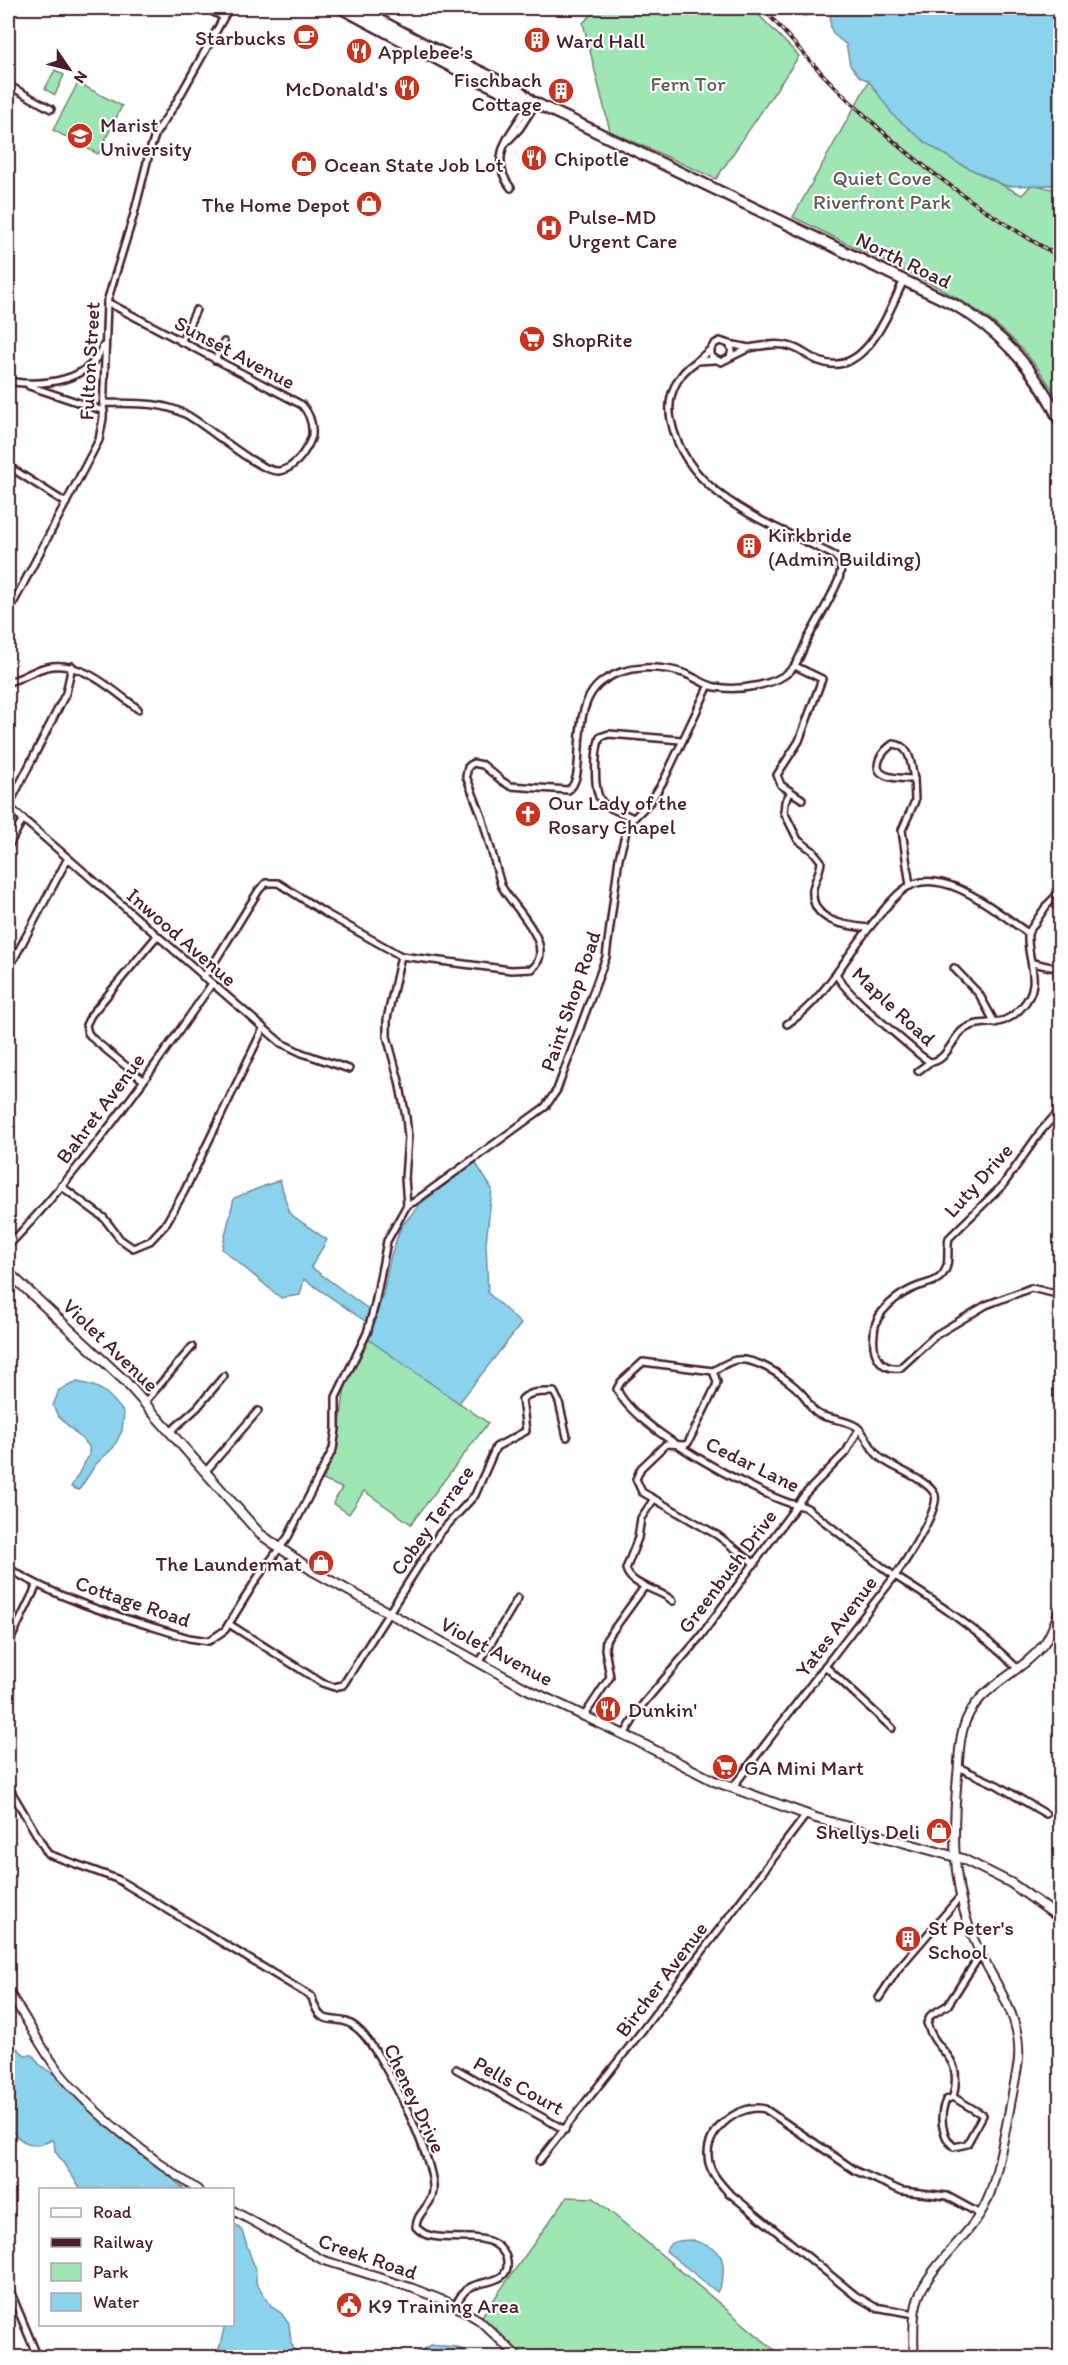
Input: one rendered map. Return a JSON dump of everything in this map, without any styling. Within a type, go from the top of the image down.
[{"type":"highway","name":"North Road","points":[[341,8],[442,63],[516,98],[533,102],[962,309],[1000,338],[1034,375],[1060,422]]},
{"type":"highway","name":"North Road","points":[[357,8],[520,91],[533,102]]},
{"type":"main road","name":"Violet Avenue","points":[[8,1272],[145,1402],[251,1525],[279,1549],[313,1571],[527,1689],[714,1781],[806,1815],[978,1865],[1011,1884],[1060,1918]]},
{"type":"street","points":[[206,8],[223,17]]},
{"type":"street","name":"Fulton Street","points":[[8,611],[99,440],[104,411],[107,302],[134,214],[151,144],[176,104],[228,8]]},
{"type":"street","points":[[8,85],[51,108]]},
{"type":"street","points":[[511,188],[501,169],[503,145],[533,102]]},
{"type":"street","points":[[697,361],[721,362],[749,348],[786,345],[830,364],[851,360],[859,355],[874,338],[904,280]]},
{"type":"street","name":"Sunset Avenue","points":[[104,403],[172,408],[187,415],[263,466],[276,471],[292,465],[304,452],[312,436],[312,424],[308,412],[302,405],[107,302]]},
{"type":"street","points":[[181,342],[196,310]]},
{"type":"street","points":[[10,381],[42,383],[64,380],[76,374],[98,356],[105,336]]},
{"type":"street","points":[[203,977],[259,890],[269,882],[284,885],[325,913],[401,956],[521,970],[531,969],[538,961],[538,947],[532,928],[501,885],[482,817],[466,776],[466,770],[470,765],[483,765],[510,786],[568,790],[574,785],[576,778],[578,737],[585,707],[594,689],[603,681],[626,671],[657,668],[681,672],[709,685],[734,687],[767,683],[781,678],[795,666],[837,583],[842,572],[842,564],[835,556],[730,502],[708,485],[689,463],[672,427],[670,398],[679,379],[720,341],[749,348]]},
{"type":"street","points":[[215,360],[224,342]]},
{"type":"street","points":[[729,344],[732,350],[730,357]]},
{"type":"street","points":[[712,347],[711,354],[715,360]]},
{"type":"street","points":[[10,381],[56,393],[104,411]]},
{"type":"street","points":[[8,466],[66,503]]},
{"type":"street","points":[[8,682],[18,680],[45,667],[72,666],[100,682],[138,709]]},
{"type":"street","points":[[8,806],[66,693],[72,666]]},
{"type":"street","points":[[795,666],[822,679],[799,741],[778,773],[779,782],[802,799]]},
{"type":"street","name":"Paint Shop Road","points":[[407,1205],[545,1107],[557,1090],[606,957],[620,851],[627,828],[633,818],[651,801],[709,685]]},
{"type":"street","points":[[633,818],[606,805],[599,796],[595,756],[600,737],[609,734],[681,740]]},
{"type":"street","points":[[910,886],[902,831],[915,801],[914,778],[906,749],[900,744],[893,744],[887,748],[878,763],[879,772],[893,777],[914,778]]},
{"type":"street","points":[[790,792],[785,802],[784,812],[798,840],[813,851],[821,861],[814,888],[815,903],[821,913],[833,922],[843,926],[870,928]]},
{"type":"street","name":"Inwood Avenue","points":[[8,806],[263,1029],[293,1049],[349,1069]]},
{"type":"street","points":[[8,847],[23,819]]},
{"type":"street","points":[[8,970],[68,858]]},
{"type":"street","points":[[787,1024],[803,1014],[837,975],[846,958],[888,905],[910,886],[934,883],[957,887],[977,897],[1028,933]]},
{"type":"street","points":[[918,1071],[942,1057],[960,1032],[968,1026],[995,1023],[1012,1017],[1026,1004],[1033,989],[1033,963],[1028,933],[1047,905],[1060,892]]},
{"type":"street","points":[[143,1080],[93,1039],[86,1025],[90,1015],[157,936]]},
{"type":"street","points":[[401,956],[387,1019],[387,1036],[406,1117],[407,1205]]},
{"type":"street","points":[[1033,963],[1060,969]]},
{"type":"street","points":[[954,968],[979,994],[995,1023]]},
{"type":"street","name":"Maple Road","points":[[837,975],[841,983],[930,1062]]},
{"type":"street","name":"Bahret Avenue","points":[[8,1246],[61,1186],[143,1080],[212,985]]},
{"type":"street","points":[[61,1186],[104,1218],[120,1239],[131,1248],[137,1248],[150,1241],[165,1225],[184,1192],[263,1029]]},
{"type":"street","name":"Luty Drive","points":[[1059,1293],[1031,1288],[986,1305],[936,1335],[900,1368],[886,1366],[875,1353],[874,1326],[877,1319],[893,1301],[918,1287],[939,1279],[947,1267],[949,1238],[1003,1185],[1041,1131],[1060,1110]]},
{"type":"street","name":"Cottage Road","points":[[8,1568],[71,1599],[198,1640],[216,1638],[229,1624],[258,1577],[288,1537],[333,1449],[336,1429],[336,1397],[367,1332],[375,1304],[387,1241],[407,1205]]},
{"type":"street","points":[[145,1402],[192,1347]]},
{"type":"street","points":[[755,1564],[717,1535],[654,1499],[638,1487],[636,1479],[637,1473],[666,1444],[685,1445],[687,1443],[716,1386],[713,1371],[727,1361],[738,1359],[762,1365],[803,1395],[815,1413],[859,1429],[879,1457],[934,1493],[934,1506],[895,1576]]},
{"type":"street","name":"Cedar Lane","points":[[713,1371],[647,1361],[638,1364],[618,1386],[621,1397],[674,1443],[761,1491],[807,1508],[895,1576]]},
{"type":"street","points":[[171,1431],[197,1408],[224,1376]]},
{"type":"street","name":"Cobey Terrace","points":[[389,1613],[439,1534],[475,1495],[496,1447],[526,1431],[521,1402],[525,1397],[537,1392],[554,1392],[559,1402],[567,1437]]},
{"type":"street","points":[[205,1472],[258,1411]]},
{"type":"street","name":"Greenbush Drive","points":[[624,1735],[644,1704],[700,1637],[797,1505],[846,1452],[859,1429]]},
{"type":"street","points":[[654,1499],[641,1518],[638,1538],[627,1564],[630,1577],[673,1601]]},
{"type":"street","name":"Yates Avenue","points":[[732,1788],[895,1576],[983,1638],[1017,1668]]},
{"type":"street","points":[[8,1645],[37,1584]]},
{"type":"street","points":[[584,1716],[610,1677],[605,1649],[606,1640],[645,1586]]},
{"type":"street","points":[[479,1663],[518,1598]]},
{"type":"street","points":[[914,2358],[915,2314],[918,2298],[926,2283],[980,2214],[991,2192],[1018,2066],[1018,2040],[1012,2012],[980,1955],[960,1898],[955,1857],[955,1800],[960,1741],[966,1721],[982,1697],[1044,1645],[1060,1608]]},
{"type":"street","points":[[229,1624],[322,1683],[339,1686],[346,1680],[389,1613]]},
{"type":"street","points":[[825,1666],[892,1728]]},
{"type":"street","points":[[958,1767],[997,1785],[1046,1814]]},
{"type":"street","name":"Cheney Drive","points":[[8,1786],[48,1854],[117,1879],[312,1996],[317,2012],[323,2018],[346,2020],[366,2036],[396,2089],[423,2148],[431,2172],[432,2196],[429,2205],[417,2218],[416,2227],[427,2235],[488,2241],[500,2248],[507,2259],[507,2269],[501,2277],[471,2286],[463,2292],[455,2306]]},
{"type":"street","name":"Bircher Avenue","points":[[539,2161],[806,1815]]},
{"type":"street","points":[[879,1998],[898,1969],[960,1898]]},
{"type":"street","points":[[953,2097],[957,2078],[951,2058],[931,2034],[927,2023],[931,2015],[948,2005],[980,1955]]},
{"type":"street","points":[[8,1991],[51,2061],[75,2089],[150,2155],[195,2188]]},
{"type":"street","name":"Pells Court","points":[[456,2069],[565,2130]]},
{"type":"street","points":[[953,2097],[983,2115],[967,2144],[954,2147],[949,2143],[942,2116],[946,2100],[953,2097]]},
{"type":"street","points":[[915,2314],[876,2307],[856,2296],[728,2192],[714,2176],[709,2162],[708,2147],[715,2132],[733,2116],[744,2111],[765,2109],[856,2171],[902,2191],[957,2199],[980,2214]]},
{"type":"street","name":"Creek Road","points":[[234,2211],[322,2260],[412,2288],[455,2306],[479,2320],[519,2358]]},
{"type":"street","points":[[8,2286],[38,2358]]},
{"type":"green space","name":"Fern Tor","points":[[598,8],[752,8],[799,56],[716,179],[610,131],[583,23]]},
{"type":"green space","points":[[55,70],[64,75],[55,95],[45,89]]},
{"type":"green space","name":"Quiet Cove Riverfront Park","points":[[869,81],[971,169],[1022,195],[1032,184],[1060,191],[1060,403],[1043,375],[1025,352],[983,315],[935,286],[793,217]]},
{"type":"green space","points":[[78,83],[122,106],[98,154],[53,130]]},
{"type":"green space","points":[[368,1339],[488,1423],[411,1524],[364,1491],[349,1514],[333,1503],[342,1488],[323,1480],[337,1448],[345,1386]]},
{"type":"green space","points":[[567,2197],[594,2198],[783,2357],[514,2357],[479,2320]]},
{"type":"water","points":[[794,8],[1060,8],[1060,189],[1051,185],[1006,186],[956,162],[926,143],[893,115],[869,81],[860,77],[850,65],[846,44],[836,37],[831,29],[831,9],[827,9],[825,14],[803,16]]},
{"type":"water","points":[[475,1162],[492,1189],[486,1243],[488,1293],[521,1324],[459,1403],[368,1339],[401,1227],[420,1204]]},
{"type":"water","points":[[280,1180],[289,1213],[327,1240],[311,1267],[371,1311],[368,1323],[304,1279],[300,1295],[281,1298],[222,1249],[234,1198]]},
{"type":"water","points":[[77,1382],[99,1388],[114,1400],[124,1413],[122,1431],[113,1448],[96,1464],[79,1490],[71,1487],[89,1455],[89,1446],[58,1416],[53,1406],[59,1390]]},
{"type":"water","points":[[17,2048],[25,2055],[33,2055],[39,2064],[57,2077],[183,2188],[80,2188],[55,2151],[54,2141],[39,2145],[27,2143],[8,2126],[8,2050]]},
{"type":"water","points":[[234,2223],[242,2231],[256,2272],[256,2283],[272,2307],[281,2313],[289,2324],[294,2349],[309,2357],[217,2357],[225,2326],[234,2326]]},
{"type":"water","points":[[693,2240],[716,2250],[722,2259],[723,2271],[717,2292],[666,2251],[670,2244]]},
{"type":"water","points":[[431,2345],[457,2347],[475,2357],[410,2357]]},
{"type":"railway","points":[[763,8],[832,84],[903,149],[980,207],[1060,257]]},
{"type":"place","name":"Starbucks","points":[[306,37]]},
{"type":"place","name":"Ward Hall","points":[[537,40]]},
{"type":"place","name":"Applebee's","points":[[359,51]]},
{"type":"place","name":"McDonald's","points":[[407,88]]},
{"type":"place","name":"Fischbach Cottage","points":[[561,91]]},
{"type":"place","name":"Marist University","points":[[80,136]]},
{"type":"place","name":"Chipotle","points":[[534,158]]},
{"type":"place","name":"Ocean State Job Lot","points":[[304,164]]},
{"type":"place","name":"The Home Depot","points":[[369,204]]},
{"type":"place","name":"Pulse-MD Urgent Care","points":[[549,228]]},
{"type":"place","name":"ShopRite","points":[[532,339]]},
{"type":"place","name":"Kirkbride (Admin Building)","points":[[749,546]]},
{"type":"place","name":"Our Lady of the Rosary Chapel","points":[[528,814]]},
{"type":"place","name":"The Laundermat","points":[[321,1563]]},
{"type":"place","name":"Dunkin'","points":[[608,1709]]},
{"type":"place","name":"GA Mini Mart","points":[[725,1767]]},
{"type":"place","name":"Shellys Deli","points":[[939,1831]]},
{"type":"place","name":"St Peter's School","points":[[908,1939]]},
{"type":"place","name":"K9 Training Area","points":[[349,2305]]}]
